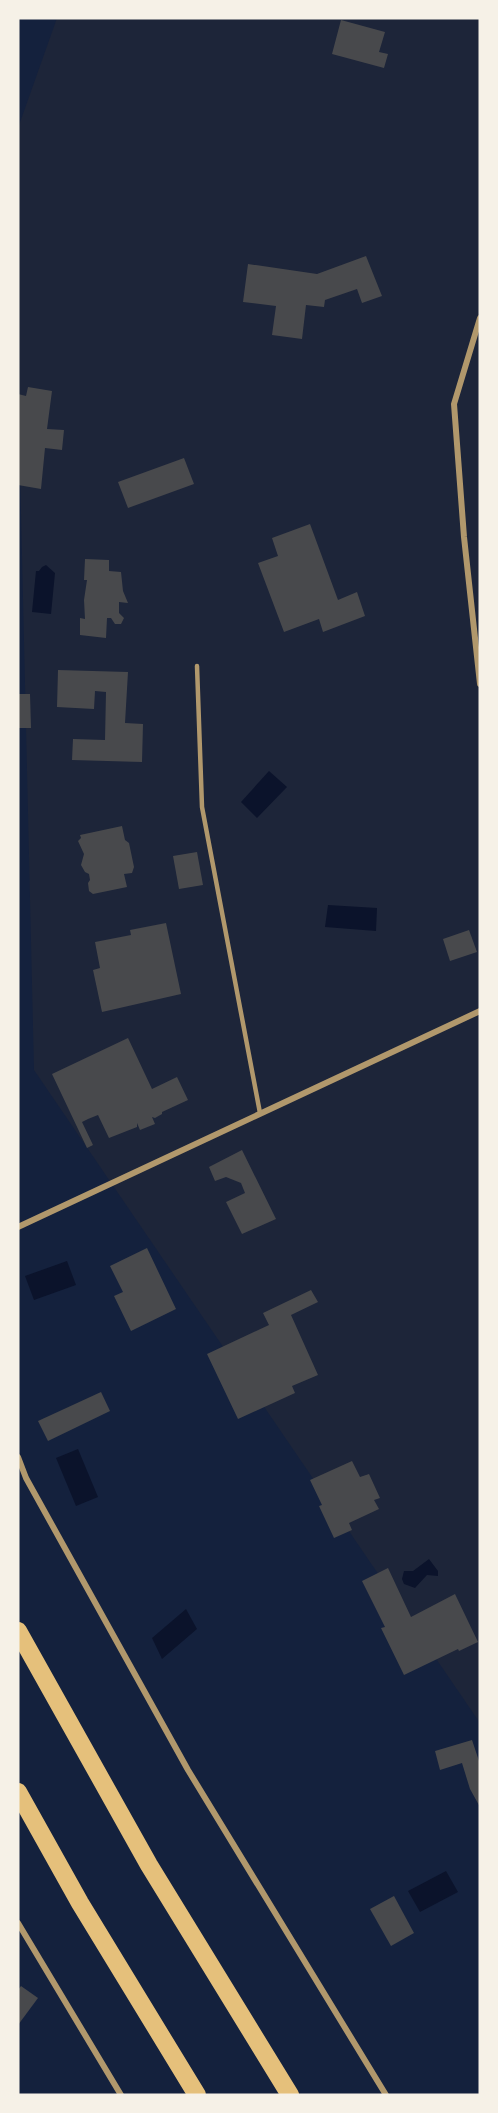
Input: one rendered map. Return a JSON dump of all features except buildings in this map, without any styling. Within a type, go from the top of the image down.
[{"type":"highway","points":[[18,1631],[149,1865],[290,2095]]},
{"type":"highway","points":[[18,1792],[80,1903],[197,2095]]},
{"type":"street","points":[[480,318],[454,404],[480,684]]},
{"type":"street","points":[[18,1227],[480,1011]]},
{"type":"street","points":[[18,1456],[26,1478],[188,1770],[386,2095]]},
{"type":"street","points":[[18,1923],[121,2095]]},
{"type":"lane","points":[[197,666],[202,807],[260,1113]]},
{"type":"shaded area","points":[[57,18],[480,18],[480,1723],[34,1070],[18,384],[18,128]]},
{"type":"shaded area","points":[[46,565],[55,573],[51,614],[32,612],[36,571]]},
{"type":"shaded area","points":[[269,771],[287,787],[257,818],[241,802]]},
{"type":"shaded area","points":[[328,905],[377,908],[376,931],[325,927]]},
{"type":"shaded area","points":[[67,1261],[76,1285],[34,1300],[25,1276]]},
{"type":"shaded area","points":[[78,1449],[98,1497],[76,1506],[56,1458]]},
{"type":"shaded area","points":[[429,1559],[438,1571],[438,1576],[427,1575],[415,1588],[404,1584],[402,1579],[404,1571],[413,1571]]},
{"type":"shaded area","points":[[186,1609],[197,1629],[162,1659],[152,1638]]},
{"type":"shaded area","points":[[446,1871],[458,1892],[420,1912],[408,1891]]}]
